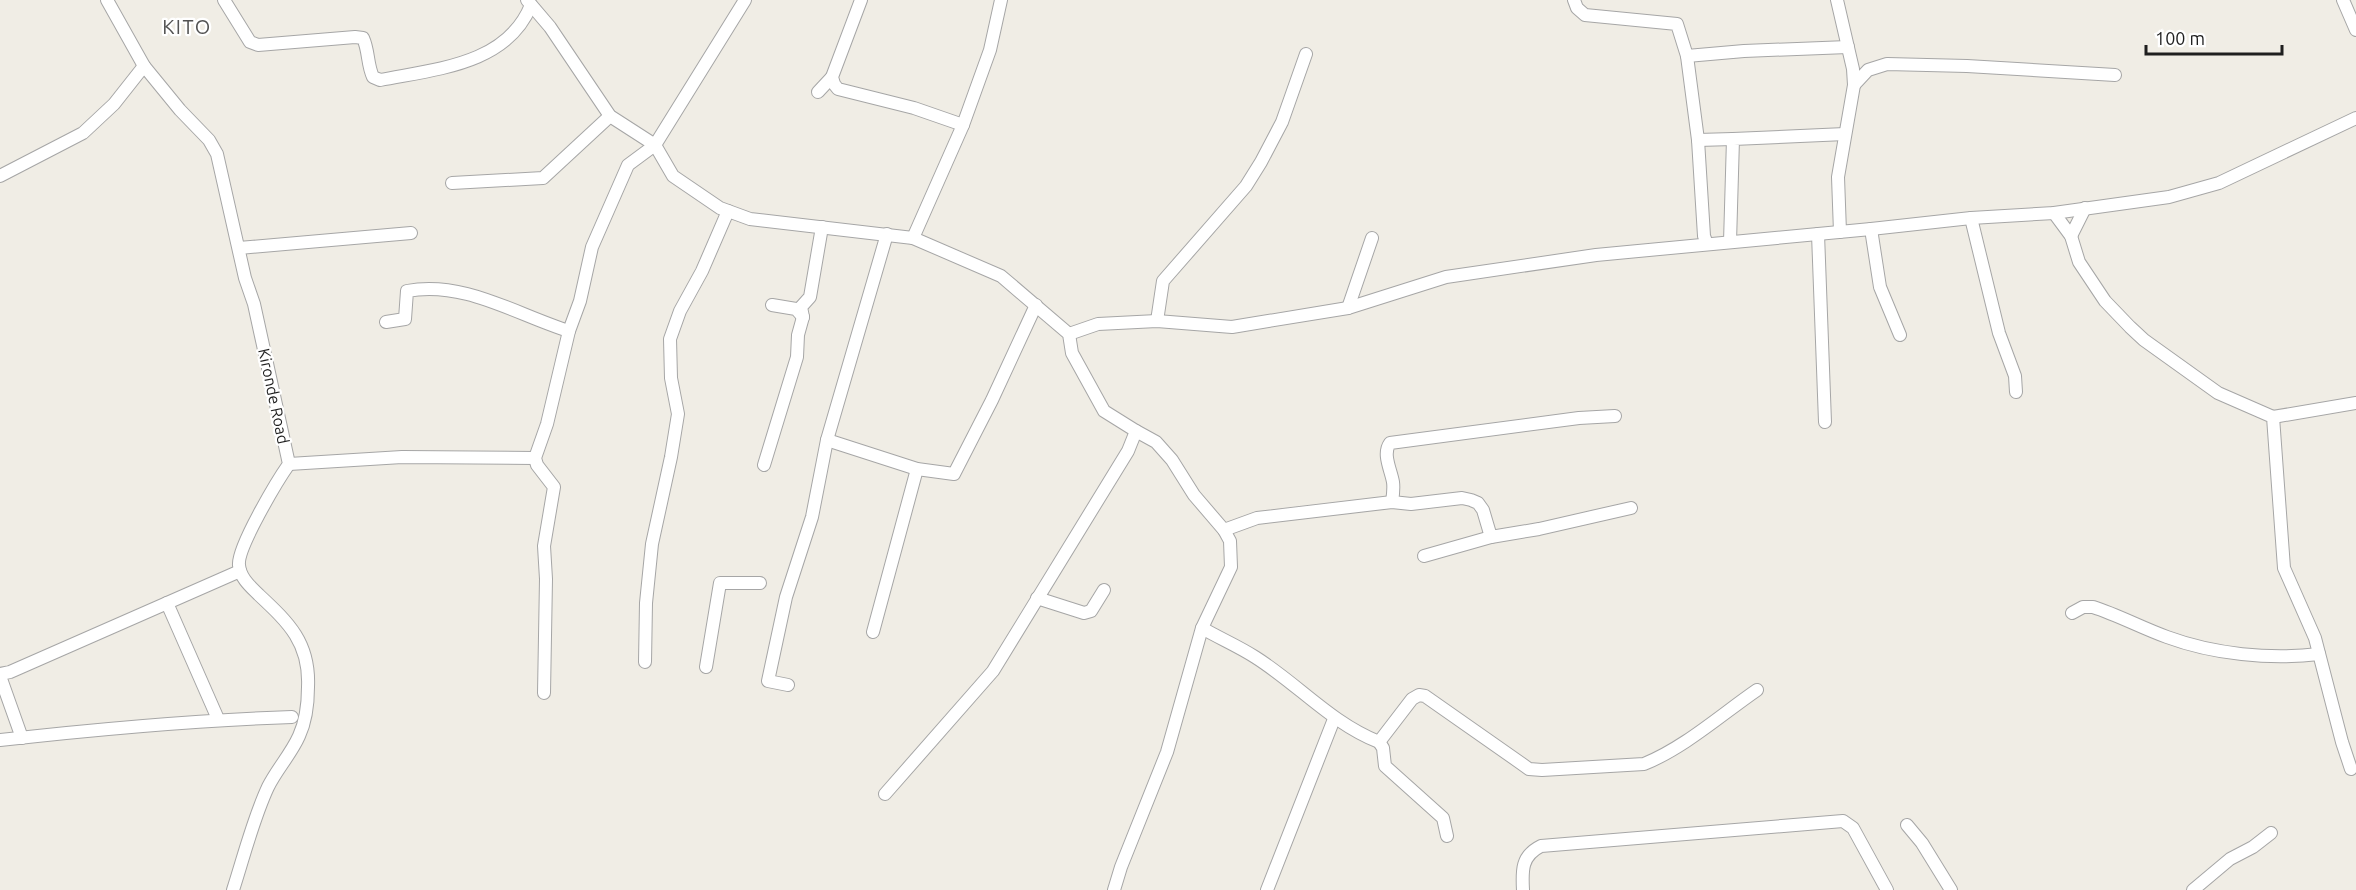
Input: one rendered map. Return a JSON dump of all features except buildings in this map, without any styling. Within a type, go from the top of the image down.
[{"type":"street","name":"Kironde Road","points":[[107,0],[144,66],[180,110],[209,140],[217,154],[254,304],[288,464],[275,484],[239,557],[240,570]]},
{"type":"street","points":[[224,0],[250,42],[258,45],[363,38],[367,46],[370,70],[373,77],[380,80],[438,69],[482,56],[515,33],[529,2],[550,27],[610,116],[655,144],[674,176],[720,208],[750,219],[913,238],[1001,276],[1069,334],[1072,353],[1104,411],[1156,442],[1172,460],[1194,495],[1230,540],[1231,567],[1202,628],[1167,752],[1114,890]]},
{"type":"street","points":[[544,693],[546,579],[544,546],[554,487],[537,465],[535,458],[547,424],[569,331],[580,301],[591,247],[628,165],[655,144],[745,0]]},
{"type":"street","points":[[818,92],[832,77],[861,0]]},
{"type":"street","points":[[913,238],[963,125],[990,50],[1001,0]]},
{"type":"street","points":[[1574,0],[1576,8],[1585,15],[1677,24],[1687,57],[1698,140],[1704,236],[1707,244]]},
{"type":"street","points":[[1837,0],[1854,85],[1838,177],[1840,232]]},
{"type":"street","points":[[2343,0],[2356,30]]},
{"type":"street","points":[[1687,57],[1744,51],[1848,47]]},
{"type":"street","points":[[1157,321],[1163,281],[1246,186],[1282,122],[1306,54]]},
{"type":"street","points":[[1854,85],[1868,70],[1887,64],[1967,66],[2115,75]]},
{"type":"street","points":[[0,177],[83,133],[114,104],[144,66]]},
{"type":"street","points":[[832,77],[838,89],[914,108],[963,125]]},
{"type":"street","points":[[452,183],[543,178],[610,116]]},
{"type":"street","points":[[1069,334],[1098,324],[1157,321],[1232,327],[1348,308],[1389,293],[1456,276],[1596,255],[1971,218],[2054,213],[2169,196],[2203,189],[2303,145],[2356,118]]},
{"type":"street","points":[[1698,140],[1845,134]]},
{"type":"street","points":[[1730,242],[1733,139]]},
{"type":"street","points":[[2071,236],[2085,208]]},
{"type":"street","points":[[645,662],[646,603],[652,544],[678,414],[671,378],[670,339],[680,311],[702,271],[728,211]]},
{"type":"street","points":[[2054,213],[2071,236],[2079,262],[2106,301],[2144,340],[2218,393],[2273,417],[2356,403]]},
{"type":"street","points":[[1971,218],[1999,333],[2015,376],[2016,392]]},
{"type":"street","points":[[764,465],[797,357],[798,335],[803,317],[801,307],[810,297],[822,227]]},
{"type":"street","points":[[1871,229],[1880,287],[1900,335]]},
{"type":"street","points":[[239,248],[411,233]]},
{"type":"street","points":[[788,685],[768,681],[786,597],[812,517],[827,440],[887,234]]},
{"type":"street","points":[[1818,234],[1825,422]]},
{"type":"street","points":[[1348,308],[1372,238]]},
{"type":"street","points":[[386,322],[405,320],[407,291],[430,288],[462,293],[500,304],[569,331]]},
{"type":"street","points":[[772,305],[790,310],[796,309],[803,317]]},
{"type":"street","points":[[827,440],[917,469],[954,474],[992,400],[1036,305]]},
{"type":"street","points":[[1392,502],[1393,482],[1386,453],[1390,443],[1579,418],[1615,416]]},
{"type":"street","points":[[2273,417],[2284,568],[2308,620],[2351,769]]},
{"type":"street","points":[[885,794],[993,671],[1128,451],[1136,431]]},
{"type":"street","points":[[288,464],[402,457],[535,458]]},
{"type":"street","points":[[873,632],[917,469]]},
{"type":"street","points":[[1224,530],[1257,518],[1392,502],[1411,504],[1462,498],[1478,503],[1483,510],[1491,537]]},
{"type":"street","points":[[1424,556],[1491,537],[1631,508]]},
{"type":"street","points":[[22,738],[0,675],[240,570],[246,583],[289,623],[301,642],[306,659],[309,686],[305,718],[299,737],[269,786],[233,890]]},
{"type":"street","points":[[706,667],[720,583],[760,583]]},
{"type":"street","points":[[1037,598],[1084,613],[1091,611],[1104,590]]},
{"type":"street","points":[[167,603],[218,719]]},
{"type":"street","points":[[2072,613],[2083,606],[2093,607],[2167,637],[2221,651],[2287,657],[2319,654]]},
{"type":"street","points":[[1202,628],[1255,657],[1334,719],[1379,742],[1383,748],[1385,766],[1443,818],[1447,836]]},
{"type":"street","points":[[1379,742],[1412,699],[1419,695],[1425,696],[1529,769],[1644,764],[1659,758],[1757,690]]},
{"type":"street","points":[[0,740],[112,727],[218,719],[292,717]]},
{"type":"street","points":[[1267,890],[1334,719]]},
{"type":"street","points":[[1523,890],[1523,862],[1540,846],[1843,820],[1853,828],[1887,890]]},
{"type":"street","points":[[1907,825],[1922,843],[1951,890]]},
{"type":"street","points":[[2193,890],[2230,859],[2253,847],[2271,833]]},
{"type":"district","name":"KITO","points":[[187,27]]}]
